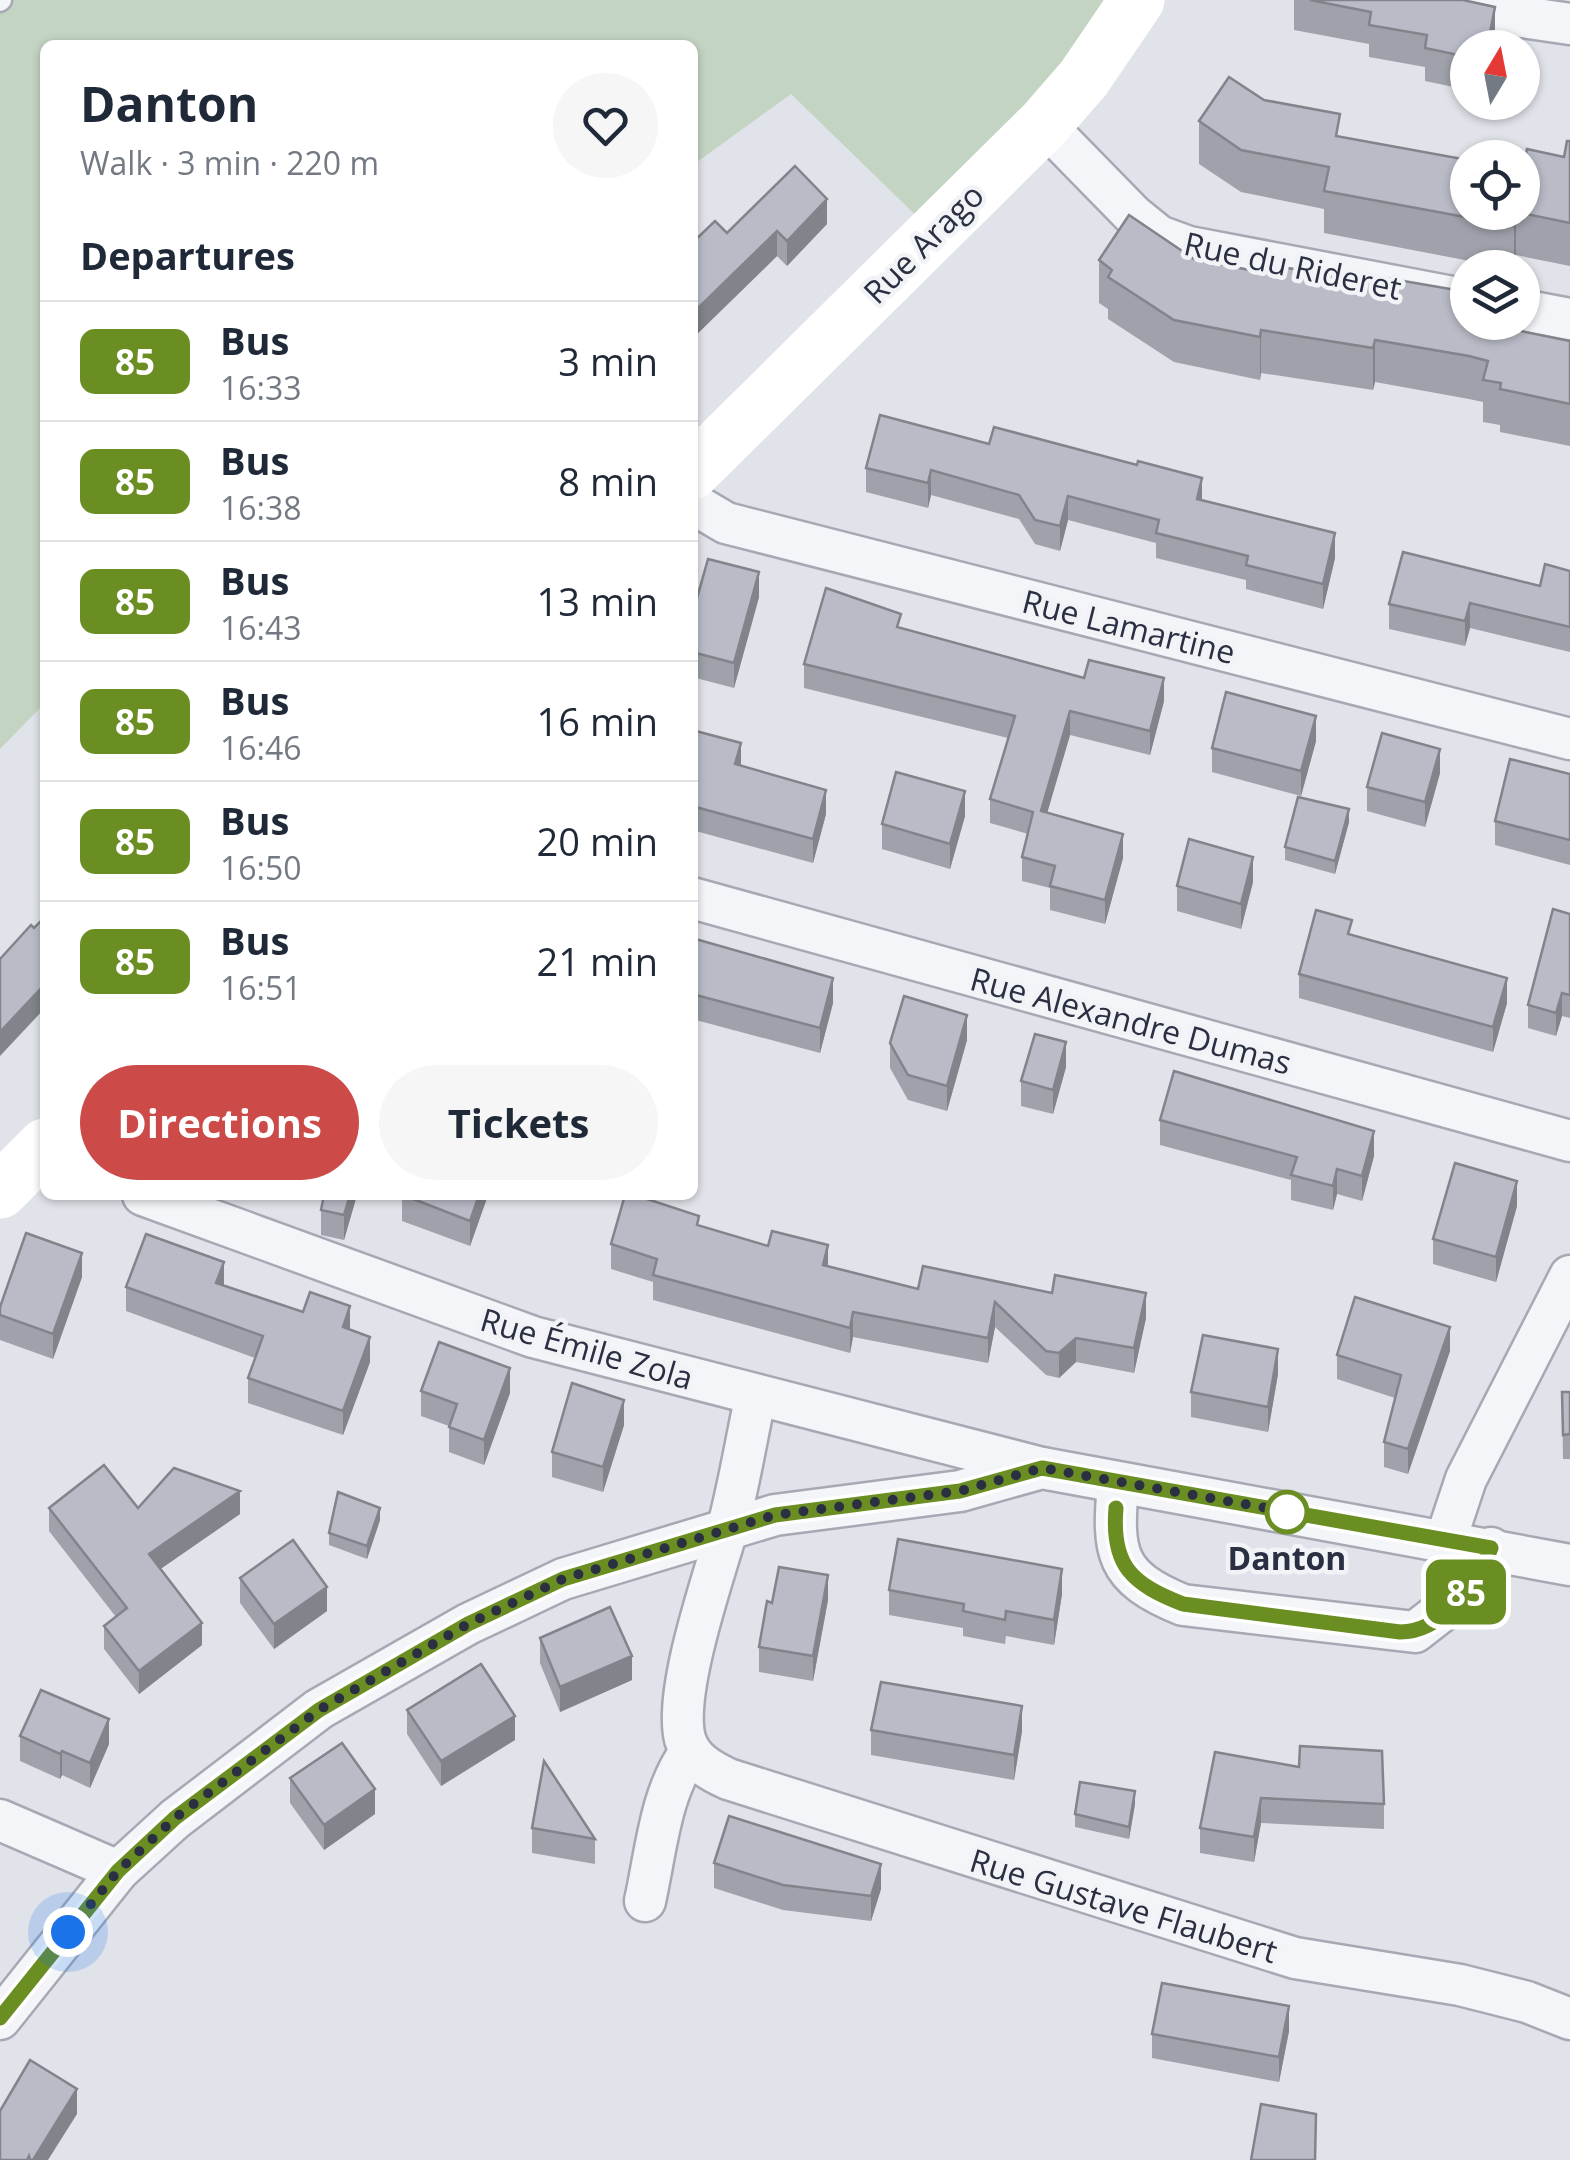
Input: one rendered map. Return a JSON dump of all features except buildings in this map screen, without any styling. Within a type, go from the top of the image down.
[{"type":"main road","name":"Rue Arago","points":[[698,466],[1044,124],[1084,78],[1137,0]]},
{"type":"main road","points":[[0,1191],[40,1151]]},
{"type":"street","points":[[1474,0],[1496,13],[1570,24]]},
{"type":"street","name":"Rue du Rideret","points":[[1044,124],[1159,236],[1189,247],[1450,297]]},
{"type":"street","points":[[1540,314],[1570,320]]},
{"type":"street","name":"Rue Lamartine","points":[[698,507],[726,523],[1570,739]]},
{"type":"street","name":"Rue Alexandre Dumas","points":[[698,900],[1570,1142]]},
{"type":"street","name":"Rue Émile Zola","points":[[157,1200],[534,1337],[756,1396],[1118,1484],[1446,1539],[1570,1565]]},
{"type":"street","points":[[1446,1539],[1466,1479],[1570,1276]]},
{"type":"street","points":[[646,1901],[669,1792],[690,1752],[684,1712],[709,1585],[727,1529],[756,1396]]},
{"type":"street","points":[[0,2018],[118,1871],[175,1818],[319,1710],[468,1624],[563,1579],[775,1515],[960,1491],[1042,1468]]},
{"type":"street","points":[[1118,1484],[1114,1533],[1118,1558],[1131,1576],[1154,1593],[1183,1604],[1415,1632],[1473,1586],[1491,1548]]},
{"type":"street","name":"Rue Gustave Flaubert","points":[[690,1752],[728,1779],[1170,1921],[1295,1958],[1460,1985],[1527,2002],[1570,2019]]},
{"type":"street","points":[[0,1820],[118,1871]]},
{"type":"green space","points":[[0,0],[1137,0],[934,233],[791,94],[698,161],[698,40],[40,40],[40,708],[0,749]]},
{"type":"bus line","name":"85","points":[[0,2018],[118,1871],[175,1818],[319,1710],[468,1624],[563,1579],[775,1515],[960,1491],[1042,1468],[1491,1548],[1473,1586],[1426,1626],[1415,1632],[1400,1632],[1183,1604],[1154,1593],[1131,1576],[1118,1558],[1116,1508]]},
{"type":"place","name":"Danton","points":[[1287,1512]]},
{"type":"route","points":[[68,1932],[118,1871],[175,1818],[319,1710],[468,1624],[563,1579],[775,1515],[960,1491],[1042,1468],[1300,1514],[1287,1512]]}]
